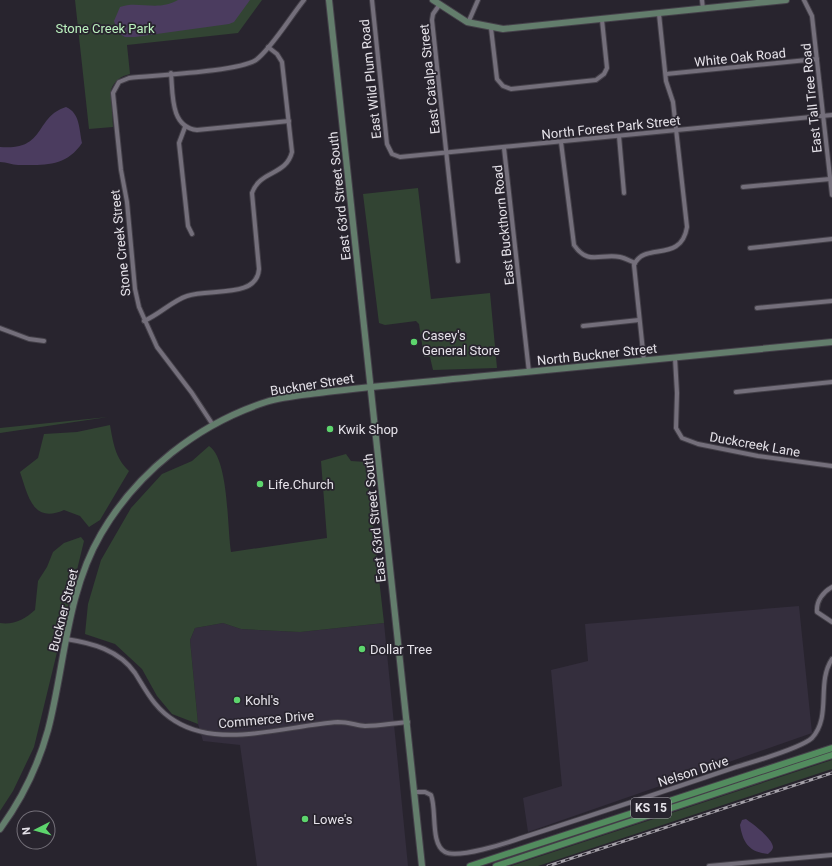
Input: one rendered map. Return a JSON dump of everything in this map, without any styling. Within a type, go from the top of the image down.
[{"type":"main road","name":"East 63rd Street South","points":[[329,0],[370,386],[408,722],[422,866]]},
{"type":"main road","points":[[433,0],[468,23],[491,28],[508,29],[786,0]]},
{"type":"main road","name":"North Buckner Street","points":[[364,387],[832,342]]},
{"type":"main road","name":"Buckner Street","points":[[0,829],[21,797],[39,758],[51,717],[66,639],[81,579],[100,535],[116,511],[147,474],[173,451],[213,425],[239,413],[278,399],[364,387]]},
{"type":"main road","name":"KS 15","points":[[470,866],[832,748]]},
{"type":"main road","name":"KS 15","points":[[496,866],[832,755]]},
{"type":"street","points":[[289,121],[197,130],[185,127],[176,116],[171,74],[231,68],[248,64],[257,59],[304,0]]},
{"type":"street","name":"East Wild Plum Road","points":[[372,0],[388,144],[392,154]]},
{"type":"street","points":[[468,23],[478,0]]},
{"type":"street","points":[[702,0],[703,9]]},
{"type":"street","name":"East Tall Tree Road","points":[[804,0],[812,16],[832,195]]},
{"type":"street","name":"East Catalpa Street","points":[[440,4],[433,14],[432,20],[458,261]]},
{"type":"street","points":[[644,361],[633,268],[638,259],[645,254],[664,252],[675,248],[682,240],[687,227],[673,102],[666,74],[660,14]]},
{"type":"street","points":[[491,28],[497,79],[503,86],[511,89],[596,80],[601,77],[607,68],[602,20]]},
{"type":"street","points":[[144,321],[187,296],[246,288],[257,280],[259,268],[252,193],[258,181],[284,167],[291,157],[292,147],[282,62],[277,54],[268,47]]},
{"type":"street","name":"White Oak Road","points":[[666,74],[817,59]]},
{"type":"street","name":"Stone Creek Street","points":[[171,74],[122,80],[116,85],[113,96],[127,202],[134,289],[144,321],[157,347],[192,393],[213,425]]},
{"type":"street","name":"North Forest Park Street","points":[[392,154],[401,158],[832,115]]},
{"type":"street","points":[[185,127],[179,142],[188,226],[192,234]]},
{"type":"street","points":[[619,136],[624,193]]},
{"type":"street","points":[[561,142],[572,238],[577,249],[588,257],[596,258],[619,256],[635,263]]},
{"type":"street","name":"East Buckthorn Road","points":[[504,148],[529,372]]},
{"type":"street","points":[[744,187],[830,178]]},
{"type":"street","points":[[750,248],[832,240]]},
{"type":"street","points":[[757,308],[832,301]]},
{"type":"street","points":[[583,326],[639,320]]},
{"type":"street","points":[[0,328],[29,340],[44,341]]},
{"type":"street","name":"Duckcreek Lane","points":[[675,358],[677,393],[676,426],[678,433],[684,439],[698,444],[758,456],[832,466]]},
{"type":"street","points":[[736,392],[832,382]]},
{"type":"street","points":[[831,620],[817,612],[818,604],[824,594],[832,587]]},
{"type":"street","name":"Commerce Drive","points":[[66,639],[100,647],[120,657],[134,672],[148,697],[160,711],[184,726],[205,733],[217,735],[245,734],[339,722],[374,726],[408,722]]},
{"type":"street","name":"Nelson Drive","points":[[415,792],[425,792],[431,795],[437,842],[443,851],[458,854],[512,841],[773,755],[808,741],[817,732],[824,718],[827,701],[825,680],[828,666],[832,659]]},
{"type":"street","points":[[827,674],[832,668]]},
{"type":"street","points":[[709,866],[832,855]]},
{"type":"shaded area","points":[[178,0],[250,0],[234,22],[229,24],[135,37],[125,37],[118,33],[114,21],[120,7],[127,5],[155,6]]},
{"type":"shaded area","points":[[66,107],[74,113],[76,117],[82,143],[69,157],[54,163],[37,165],[14,165],[0,162],[0,147],[15,147],[26,144],[33,139],[49,118],[56,112]]},
{"type":"shaded area","points":[[799,606],[812,733],[528,832],[523,798],[562,786],[551,670],[588,661],[585,624]]},
{"type":"shaded area","points":[[223,623],[241,629],[300,632],[384,623],[408,866],[257,866],[240,745],[203,741],[198,724],[190,640],[195,628]]},
{"type":"shaded area","points":[[746,819],[762,832],[772,843],[773,848],[768,854],[752,849],[745,842],[740,825],[742,820]]},
{"type":"green space","name":"Stone Creek Park","points":[[75,0],[262,0],[238,33],[127,45],[130,74],[118,79],[111,90],[113,127],[89,129]]},
{"type":"green space","points":[[418,188],[431,299],[490,293],[497,368],[433,370],[430,357],[424,357],[419,324],[416,321],[385,325],[379,323],[363,194]]},
{"type":"green space","points":[[108,417],[0,433],[0,428]]},
{"type":"green space","points":[[110,425],[118,455],[124,466],[129,471],[100,520],[89,527],[80,516],[64,510],[54,513],[45,513],[33,505],[20,472],[38,458],[44,434],[77,432]]},
{"type":"green space","points":[[209,446],[216,453],[224,479],[231,552],[327,538],[321,461],[346,454],[351,461],[366,462],[384,623],[300,632],[241,629],[223,623],[195,628],[190,640],[198,724],[172,714],[157,696],[142,669],[115,644],[85,634],[88,604],[101,560],[131,508],[162,474],[192,461]]},
{"type":"green space","points":[[81,537],[84,541],[34,747],[13,791],[0,811],[0,623],[19,621],[35,610],[38,581],[47,567],[53,552],[64,543]]},
{"type":"green space","points":[[832,760],[832,769],[538,866],[511,866]]},
{"type":"railway","points":[[548,866],[832,773]]},
{"type":"place","name":"Casey's General Store","points":[[414,342]]},
{"type":"place","name":"Kwik Shop","points":[[330,429]]},
{"type":"place","name":"Life.Church","points":[[260,484]]},
{"type":"place","name":"Dollar Tree","points":[[362,649]]},
{"type":"place","name":"Kohl's","points":[[237,700]]},
{"type":"place","name":"Lowe's","points":[[305,819]]}]
